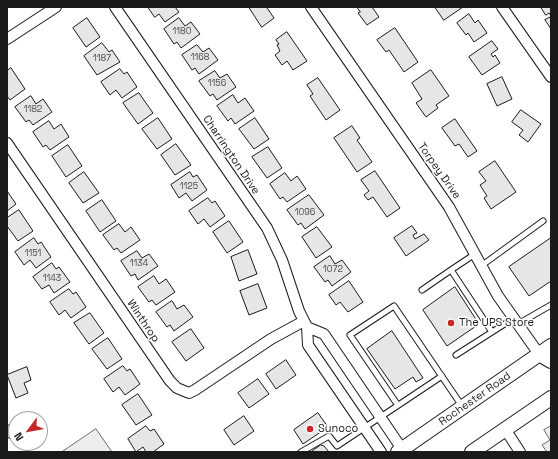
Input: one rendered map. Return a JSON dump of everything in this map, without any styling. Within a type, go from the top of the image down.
[{"type":"main road","name":"Rochester Road","points":[[400,451],[462,407],[545,357],[551,346]]},
{"type":"main road","points":[[473,452],[551,398]]},
{"type":"street","points":[[7,39],[56,7]]},
{"type":"street","name":"Charrington Drive","points":[[115,7],[267,228],[282,260],[306,324],[308,345],[381,452]]},
{"type":"street","name":"Torpey Drive","points":[[311,7],[449,207],[498,296],[545,357]]},
{"type":"street","points":[[502,7],[551,77]]},
{"type":"street","name":"Winthrop","points":[[7,143],[170,381],[182,391],[188,392],[195,390],[250,352],[306,324]]},
{"type":"street","points":[[306,324],[324,334],[380,417],[400,451]]},
{"type":"street","points":[[505,429],[520,452]]},
{"type":"lane","points":[[482,266],[543,221]]},
{"type":"lane","points":[[422,290],[476,254]]},
{"type":"lane","points":[[451,270],[492,332]]},
{"type":"lane","points":[[456,355],[492,332],[551,304]]},
{"type":"lane","points":[[397,404],[350,335],[394,306],[462,407]]},
{"type":"lane","points":[[337,446],[397,404],[442,376]]},
{"type":"lane","points":[[302,452],[329,436],[341,452]]},
{"type":"shaded area","points":[[551,426],[551,452],[547,452],[542,445],[550,440],[544,430]]},
{"type":"shaded area","points":[[96,429],[112,452],[62,452]]},
{"type":"building","points":[[148,7],[175,7],[179,12],[165,22],[159,14],[155,17]]},
{"type":"building","points":[[249,7],[268,7],[267,8],[274,18],[262,27]]},
{"type":"building","points":[[357,7],[372,7],[379,17],[367,25],[358,13],[360,12]]},
{"type":"building","points":[[435,7],[463,7],[444,20]]},
{"type":"building","points":[[541,7],[551,7],[551,16],[549,13],[546,15]]},
{"type":"building","points":[[469,14],[475,23],[478,20],[487,33],[474,42],[468,33],[466,35],[457,23]]},
{"type":"building","points":[[551,17],[551,29],[545,20]]},
{"type":"building","points":[[87,18],[100,37],[86,47],[73,28]]},
{"type":"building","points":[[179,18],[185,26],[191,22],[200,34],[181,48],[177,42],[174,44],[164,29]]},
{"type":"building","points":[[395,28],[418,62],[404,72],[389,50],[386,52],[377,40]]},
{"type":"building","points":[[287,32],[307,61],[293,70],[287,61],[282,65],[275,55],[280,51],[277,45],[279,44],[276,40]]},
{"type":"building","points":[[492,41],[498,49],[491,54],[493,57],[495,55],[500,63],[482,75],[469,57]]},
{"type":"building","points":[[102,43],[109,52],[112,50],[120,62],[97,75],[84,56]]},
{"type":"building","points":[[197,45],[203,52],[209,48],[218,60],[199,74],[195,68],[192,70],[182,55]]},
{"type":"building","points":[[11,68],[25,89],[10,100],[7,96],[7,71]]},
{"type":"building","points":[[120,69],[124,74],[127,72],[137,87],[122,98],[116,90],[110,95],[101,82]]},
{"type":"building","points":[[431,70],[449,96],[436,105],[438,108],[426,117],[416,103],[422,99],[412,83]]},
{"type":"building","points":[[215,71],[220,78],[227,74],[236,87],[217,100],[213,94],[210,96],[199,81]]},
{"type":"building","points":[[502,77],[512,99],[497,106],[487,84]]},
{"type":"building","points":[[318,78],[340,110],[326,120],[310,96],[313,94],[307,85]]},
{"type":"building","points":[[139,93],[153,113],[138,124],[123,103]]},
{"type":"building","points":[[233,95],[238,103],[245,98],[254,111],[235,124],[231,118],[228,121],[217,106]]},
{"type":"building","points":[[31,96],[36,104],[43,99],[52,112],[33,125],[29,120],[26,122],[15,107]]},
{"type":"building","points":[[521,110],[541,124],[528,142],[519,135],[523,130],[512,122]]},
{"type":"building","points":[[158,118],[172,139],[157,149],[142,129]]},
{"type":"building","points":[[255,118],[269,139],[254,149],[239,129]]},
{"type":"building","points":[[455,119],[477,151],[468,157],[459,144],[455,146],[442,128]]},
{"type":"building","points":[[49,121],[54,129],[61,124],[69,137],[50,150],[46,145],[43,147],[33,132]]},
{"type":"building","points":[[352,126],[360,138],[357,140],[372,162],[357,172],[334,138]]},
{"type":"building","points":[[176,144],[191,165],[175,175],[161,155]]},
{"type":"building","points":[[68,145],[82,166],[66,177],[52,156]]},
{"type":"building","points":[[268,147],[282,168],[267,178],[252,157]]},
{"type":"building","points":[[495,161],[516,192],[491,209],[484,198],[487,196],[480,185],[486,181],[479,172]]},
{"type":"building","points":[[375,171],[400,208],[387,217],[373,197],[368,200],[364,195],[369,191],[361,180]]},
{"type":"building","points":[[84,172],[99,193],[83,203],[69,183]]},
{"type":"building","points":[[190,172],[193,177],[197,175],[207,190],[192,201],[186,193],[179,198],[171,185]]},
{"type":"building","points":[[285,173],[291,181],[297,176],[306,189],[287,202],[283,197],[280,199],[270,184]]},
{"type":"building","points":[[7,191],[16,204],[7,211]]},
{"type":"building","points":[[309,195],[324,215],[305,229],[301,223],[298,225],[287,210]]},
{"type":"building","points":[[208,198],[212,203],[215,201],[225,216],[210,227],[204,219],[198,224],[189,211]]},
{"type":"building","points":[[102,200],[116,221],[100,232],[86,211]]},
{"type":"building","points":[[19,210],[33,231],[18,241],[7,226],[7,218]]},
{"type":"building","points":[[229,221],[243,242],[227,253],[213,232]]},
{"type":"building","points":[[119,224],[125,232],[131,227],[140,240],[121,253],[117,248],[114,250],[103,235]]},
{"type":"building","points":[[412,226],[417,233],[413,235],[415,239],[424,234],[429,240],[406,256],[394,238]]},
{"type":"building","points":[[317,227],[332,247],[316,258],[302,237]]},
{"type":"building","points":[[34,238],[38,244],[41,242],[51,257],[36,268],[30,260],[24,265],[15,252]]},
{"type":"building","points":[[551,238],[551,281],[529,296],[509,267]]},
{"type":"building","points":[[248,250],[257,274],[239,281],[231,257]]},
{"type":"building","points":[[137,251],[142,258],[149,254],[158,266],[138,280],[135,274],[131,276],[121,261]]},
{"type":"building","points":[[330,256],[335,264],[342,260],[351,272],[332,286],[328,280],[325,282],[314,267]]},
{"type":"building","points":[[52,263],[56,269],[59,267],[70,282],[54,293],[49,285],[42,289],[33,277]]},
{"type":"building","points":[[154,276],[159,284],[166,279],[175,292],[156,305],[152,300],[149,302],[138,287]]},
{"type":"building","points":[[349,281],[363,302],[348,312],[340,302],[336,305],[329,295]]},
{"type":"building","points":[[258,284],[267,308],[249,315],[240,291]]},
{"type":"building","points":[[455,287],[479,324],[447,346],[423,310]]},
{"type":"building","points":[[69,289],[73,294],[76,292],[86,307],[71,318],[65,310],[59,315],[50,302]]},
{"type":"building","points":[[172,301],[177,309],[184,305],[193,317],[174,331],[170,325],[167,327],[156,312]]},
{"type":"building","points":[[90,313],[104,333],[89,344],[74,323]]},
{"type":"building","points":[[191,329],[204,348],[186,361],[172,342]]},
{"type":"building","points":[[392,331],[423,378],[416,382],[413,377],[395,389],[367,349]]},
{"type":"building","points":[[108,338],[122,359],[107,369],[92,349]]},
{"type":"building","points":[[286,360],[296,375],[276,389],[266,374]]},
{"type":"building","points":[[123,366],[127,371],[130,369],[140,384],[125,395],[119,387],[113,392],[104,379]]},
{"type":"building","points":[[27,367],[31,380],[24,383],[28,393],[16,398],[7,375]]},
{"type":"building","points":[[258,379],[269,394],[249,408],[238,393]]},
{"type":"building","points":[[138,394],[152,415],[136,425],[122,405]]},
{"type":"building","points":[[318,413],[328,427],[303,444],[294,430]]},
{"type":"building","points":[[244,416],[254,431],[234,445],[224,430]]},
{"type":"building","points":[[7,424],[8,438],[7,437]]},
{"type":"building","points":[[146,426],[150,431],[154,429],[164,444],[153,452],[146,452],[143,447],[136,452],[128,439]]},
{"type":"building","points":[[321,445],[324,446],[329,452],[311,452]]},
{"type":"place","name":"The UPS Store","points":[[451,323]]},
{"type":"place","name":"Sunoco","points":[[310,429]]}]
